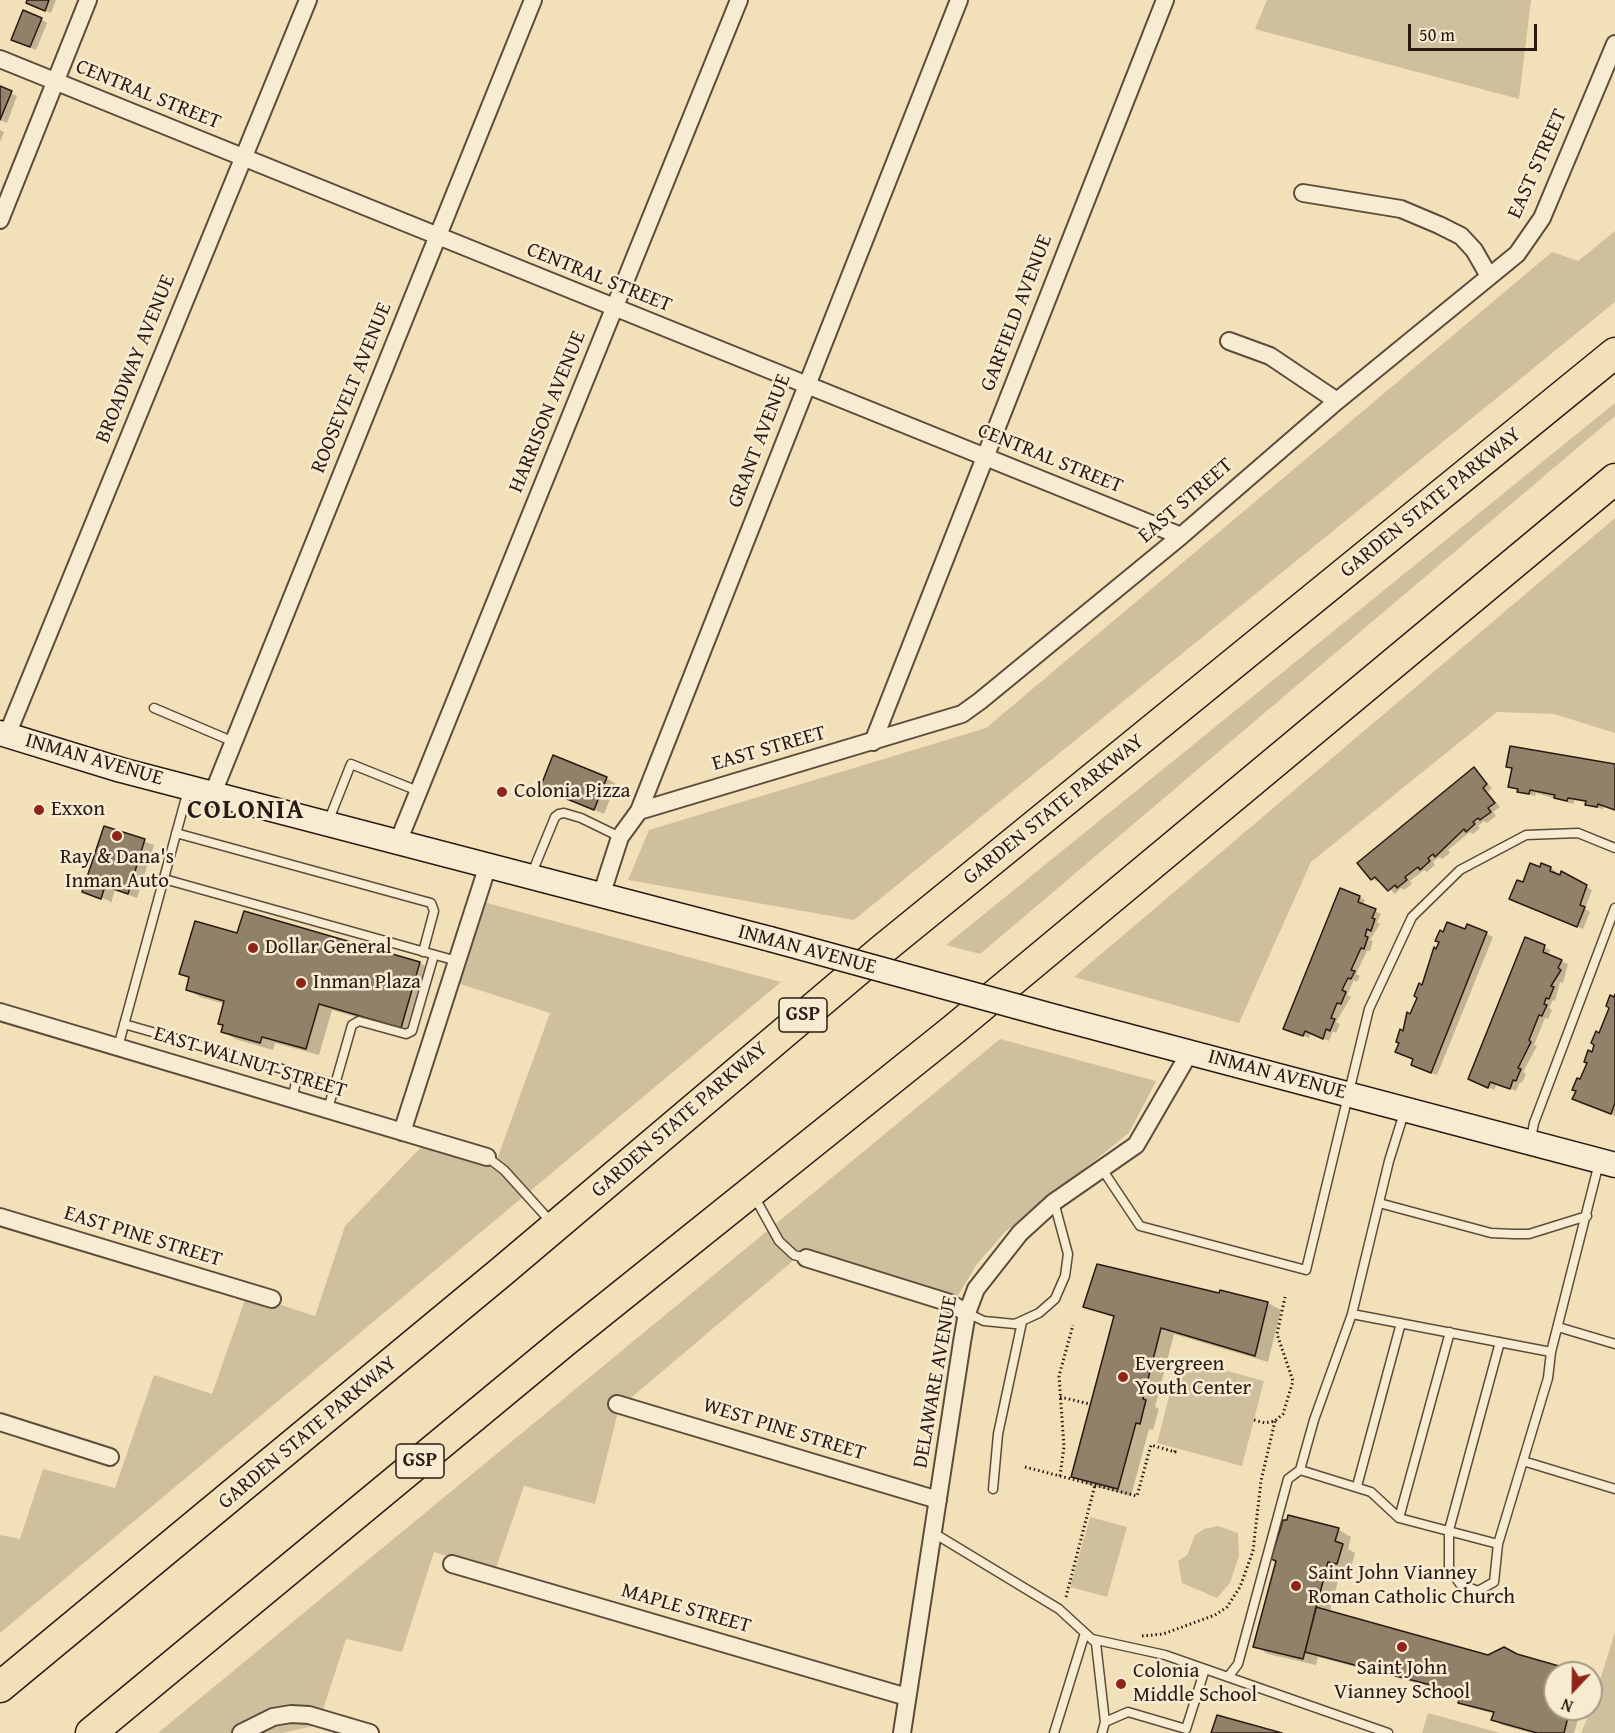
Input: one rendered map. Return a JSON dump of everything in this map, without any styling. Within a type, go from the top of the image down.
[{"type":"highway","name":"GARDEN STATE PARKWAY","points":[[0,1687],[555,1227],[874,956],[1615,354]]},
{"type":"highway","name":"GSP","points":[[91,1733],[565,1341],[953,1030],[1615,479]]},
{"type":"main road","name":"INMAN AVENUE","points":[[3,734],[188,787],[770,939],[1607,1163]]},
{"type":"street","points":[[0,220],[88,0]]},
{"type":"street","name":"BROADWAY AVENUE","points":[[3,734],[308,0]]},
{"type":"street","name":"ROOSEVELT AVENUE","points":[[213,793],[533,0]]},
{"type":"street","name":"HARRISON AVENUE","points":[[398,842],[739,0]]},
{"type":"street","name":"GRANT AVENUE","points":[[601,896],[620,837],[639,811],[959,0]]},
{"type":"street","name":"GARFIELD AVENUE","points":[[873,742],[1165,0]]},
{"type":"street","name":"EAST STREET","points":[[639,811],[962,714],[1181,536],[1337,401],[1517,254],[1542,218],[1615,44]]},
{"type":"street","name":"CENTRAL STREET","points":[[0,59],[614,309],[1181,536]]},
{"type":"street","points":[[1303,193],[1401,209],[1439,225],[1461,236],[1489,276]]},
{"type":"street","points":[[1229,341],[1270,356],[1337,401]]},
{"type":"street","points":[[402,1132],[488,865]]},
{"type":"street","name":"EAST WALNUT STREET","points":[[0,1012],[487,1157]]},
{"type":"street","name":"DELAWARE AVENUE","points":[[902,1733],[968,1313],[976,1289],[1020,1233],[1054,1202],[1136,1145],[1190,1052]]},
{"type":"street","name":"EAST PINE STREET","points":[[0,1217],[272,1299]]},
{"type":"street","points":[[806,1258],[950,1303],[968,1313]]},
{"type":"street","name":"WEST PINE STREET","points":[[617,1404],[938,1500]]},
{"type":"street","points":[[0,1422],[110,1457]]},
{"type":"street","name":"MAPLE STREET","points":[[452,1564],[908,1696]]},
{"type":"street","points":[[241,1733],[273,1717],[291,1714],[309,1715],[370,1733]]},
{"type":"lane","points":[[154,708],[234,742]]},
{"type":"lane","points":[[328,824],[351,764],[418,791]]},
{"type":"lane","points":[[118,1047],[188,787]]},
{"type":"lane","points":[[531,877],[555,817],[559,814],[564,813],[581,818],[620,837]]},
{"type":"lane","points":[[176,833],[432,903],[434,911],[423,952]]},
{"type":"lane","points":[[1102,1169],[1140,1226],[1306,1270],[1369,1009],[1412,917],[1460,870],[1526,835],[1578,833],[1615,848]]},
{"type":"lane","points":[[164,879],[457,962]]},
{"type":"lane","points":[[1531,1143],[1534,1123],[1615,908]]},
{"type":"lane","points":[[328,1109],[352,1025],[359,1021],[406,1034],[412,1031],[434,955]]},
{"type":"lane","points":[[124,1024],[335,1084]]},
{"type":"lane","points":[[291,1099],[298,1074]]},
{"type":"lane","points":[[1228,1677],[1238,1664],[1288,1479],[1300,1470],[1314,1420],[1352,1314],[1405,1109]]},
{"type":"lane","points":[[487,1157],[504,1170],[555,1227]]},
{"type":"lane","points":[[1500,1342],[1449,1530],[1449,1568],[1460,1584],[1478,1591],[1494,1582],[1498,1544],[1548,1378],[1551,1352],[1587,1216],[1607,1163]]},
{"type":"lane","points":[[752,1193],[779,1241],[794,1255],[806,1258]]},
{"type":"lane","points":[[968,1313],[984,1321],[1015,1324],[1039,1313],[1055,1299],[1065,1276],[1068,1254],[1054,1202]]},
{"type":"lane","points":[[1379,1203],[1491,1233],[1529,1234],[1587,1216]]},
{"type":"lane","points":[[1352,1314],[1551,1352]]},
{"type":"lane","points":[[993,1489],[998,1434],[1022,1322]]},
{"type":"lane","points":[[1357,1486],[1401,1323]]},
{"type":"lane","points":[[1558,1327],[1615,1344]]},
{"type":"lane","points":[[1399,1518],[1450,1332]]},
{"type":"lane","points":[[1523,1461],[1615,1489]]},
{"type":"lane","points":[[1300,1470],[1371,1492],[1399,1518],[1498,1544]]},
{"type":"lane","points":[[932,1532],[1059,1609],[1096,1643],[1105,1722],[1102,1733]]},
{"type":"lane","points":[[1088,1636],[1165,1655],[1388,1733]]},
{"type":"lane","points":[[1054,1733],[1088,1636]]},
{"type":"lane","points":[[1105,1722],[1128,1712],[1186,1729],[1205,1669]]},
{"type":"path","points":[[1140,1636],[1163,1634],[1215,1615],[1227,1607],[1240,1587],[1253,1551],[1261,1481],[1275,1421],[1286,1407],[1293,1380],[1277,1334],[1285,1297]]},
{"type":"path","points":[[1060,1476],[1064,1447],[1059,1376],[1072,1325]]},
{"type":"path","points":[[1060,1396],[1090,1404]]},
{"type":"path","points":[[1254,1420],[1265,1423],[1275,1421]]},
{"type":"path","points":[[1025,1467],[1137,1496],[1151,1445],[1175,1452],[1175,1448]]},
{"type":"path","points":[[1066,1597],[1095,1485]]},
{"type":"shaded area","points":[[1267,0],[1531,0],[1519,99],[1255,29]]},
{"type":"shaded area","points":[[1615,231],[1615,302],[854,920],[628,880],[649,830],[986,728],[1552,252],[1578,261]]},
{"type":"shaded area","points":[[1615,403],[1615,416],[980,954],[946,945]]},
{"type":"shaded area","points":[[1615,518],[1615,733],[1554,714],[1497,712],[1311,862],[1239,1023],[1074,977]]},
{"type":"shaded area","points":[[476,900],[781,982],[0,1633],[0,1535],[20,1539],[43,1469],[115,1488],[154,1375],[212,1394],[247,1294],[315,1316],[345,1226],[427,1141],[496,1162],[550,1013],[451,981]]},
{"type":"shaded area","points":[[1000,1039],[1156,1081],[1129,1133],[1005,1232],[977,1264],[954,1302],[801,1254],[619,1408],[595,1504],[524,1486],[495,1571],[434,1552],[402,1652],[346,1639],[318,1725],[282,1733],[158,1733]]},
{"type":"shaded area","points":[[1179,1358],[1264,1381],[1242,1466],[1157,1443]]},
{"type":"shaded area","points":[[1090,1517],[1127,1527],[1107,1597],[1070,1587]]},
{"type":"shaded area","points":[[1218,1526],[1238,1533],[1239,1556],[1230,1583],[1217,1598],[1182,1583],[1178,1561],[1187,1555],[1195,1535],[1204,1529]]},
{"type":"shaded area","points":[[1615,1632],[1615,1733],[1581,1733],[1586,1721],[1603,1721],[1603,1670]]},
{"type":"shaded area","points":[[1428,1713],[1500,1733],[1422,1733]]},
{"type":"building","points":[[27,0],[49,0],[45,11],[26,3]]},
{"type":"building","points":[[23,10],[42,18],[30,47],[11,40]]},
{"type":"building","points":[[0,86],[12,91],[0,120]]},
{"type":"building","points":[[1510,746],[1615,764],[1615,810],[1598,804],[1597,807],[1585,805],[1586,801],[1554,798],[1555,795],[1530,790],[1529,794],[1517,792],[1518,789],[1508,787],[1512,768],[1506,767]]},
{"type":"building","points":[[553,755],[607,777],[594,810],[540,788]]},
{"type":"building","points":[[1474,767],[1487,784],[1483,788],[1495,803],[1488,808],[1491,812],[1473,822],[1475,824],[1466,832],[1464,829],[1435,857],[1433,854],[1428,858],[1430,861],[1420,870],[1418,867],[1405,877],[1407,880],[1397,888],[1395,885],[1388,891],[1375,877],[1371,880],[1357,863]]},
{"type":"building","points":[[104,826],[145,839],[128,894],[105,886],[101,899],[82,892]]},
{"type":"building","points":[[1530,863],[1540,867],[1541,863],[1551,867],[1550,871],[1560,875],[1561,871],[1587,885],[1580,905],[1585,907],[1577,927],[1509,899],[1517,880],[1523,882]]},
{"type":"building","points":[[1340,888],[1360,896],[1358,902],[1376,909],[1372,918],[1375,919],[1371,931],[1367,929],[1365,936],[1368,937],[1364,949],[1361,948],[1351,970],[1355,971],[1351,979],[1348,978],[1342,990],[1346,992],[1341,1004],[1337,1003],[1331,1018],[1335,1019],[1330,1031],[1326,1029],[1323,1039],[1305,1031],[1303,1036],[1283,1029]]},
{"type":"building","name":"Inman Plaza","points":[[244,911],[420,962],[401,1028],[319,1004],[306,1049],[262,1037],[260,1043],[221,1032],[223,1025],[218,1024],[224,1001],[186,990],[189,977],[179,974],[195,921],[237,933]]},
{"type":"building","points":[[1447,922],[1465,929],[1467,924],[1487,932],[1431,1073],[1411,1065],[1413,1059],[1395,1052],[1399,1043],[1396,1042],[1400,1029],[1403,1031],[1407,1012],[1410,1014],[1417,998],[1414,996],[1419,983],[1422,985],[1434,947],[1436,949],[1439,942],[1435,941],[1440,930],[1443,932]]},
{"type":"building","points":[[1525,937],[1545,945],[1543,952],[1562,960],[1558,968],[1561,970],[1551,986],[1554,987],[1549,999],[1546,998],[1544,1004],[1547,1005],[1542,1016],[1539,1015],[1529,1040],[1531,1042],[1518,1068],[1521,1069],[1516,1081],[1513,1080],[1510,1089],[1490,1082],[1488,1088],[1468,1079]]},
{"type":"building","points":[[1615,994],[1615,1103],[1611,1114],[1572,1099],[1576,1091],[1572,1090],[1587,1063],[1584,1062],[1588,1050],[1592,1052],[1594,1045],[1591,1043],[1596,1031],[1599,1033],[1609,1008],[1606,1006],[1610,995],[1614,997]]},
{"type":"building","name":"Evergreen Youth Center","points":[[1097,1264],[1219,1293],[1220,1290],[1268,1302],[1255,1356],[1161,1328],[1143,1399],[1146,1400],[1140,1424],[1136,1423],[1118,1489],[1071,1477],[1114,1316],[1083,1307]]},
{"type":"building","name":"Saint John Vianney Roman Catholic Church","points":[[1288,1515],[1339,1528],[1335,1541],[1343,1544],[1337,1564],[1328,1562],[1303,1659],[1253,1647],[1276,1561],[1271,1559],[1283,1520],[1287,1520]]},
{"type":"building","name":"Saint John Vianney School","points":[[1316,1607],[1488,1655],[1504,1647],[1517,1654],[1543,1661],[1543,1721],[1567,1721],[1564,1733],[1537,1733],[1491,1720],[1494,1712],[1458,1703],[1461,1693],[1305,1652]]},
{"type":"building","name":"Colonia Middle School","points":[[1217,1715],[1282,1733],[1211,1733]]},
{"type":"place","name":"Colonia Pizza","points":[[502,792]]},
{"type":"place","name":"Exxon","points":[[39,810]]},
{"type":"place","name":"Ray & Dana's Inman Auto","points":[[117,836]]},
{"type":"place","name":"Dollar General","points":[[253,948]]},
{"type":"place","name":"Inman Plaza","points":[[301,983]]},
{"type":"place","name":"Evergreen Youth Center","points":[[1123,1377]]},
{"type":"place","name":"Saint John Vianney Roman Catholic Church","points":[[1296,1586]]},
{"type":"place","name":"Saint John Vianney School","points":[[1402,1647]]},
{"type":"place","name":"Colonia Middle School","points":[[1121,1684]]},
{"type":"district","name":"COLONIA","points":[[246,811]]}]
